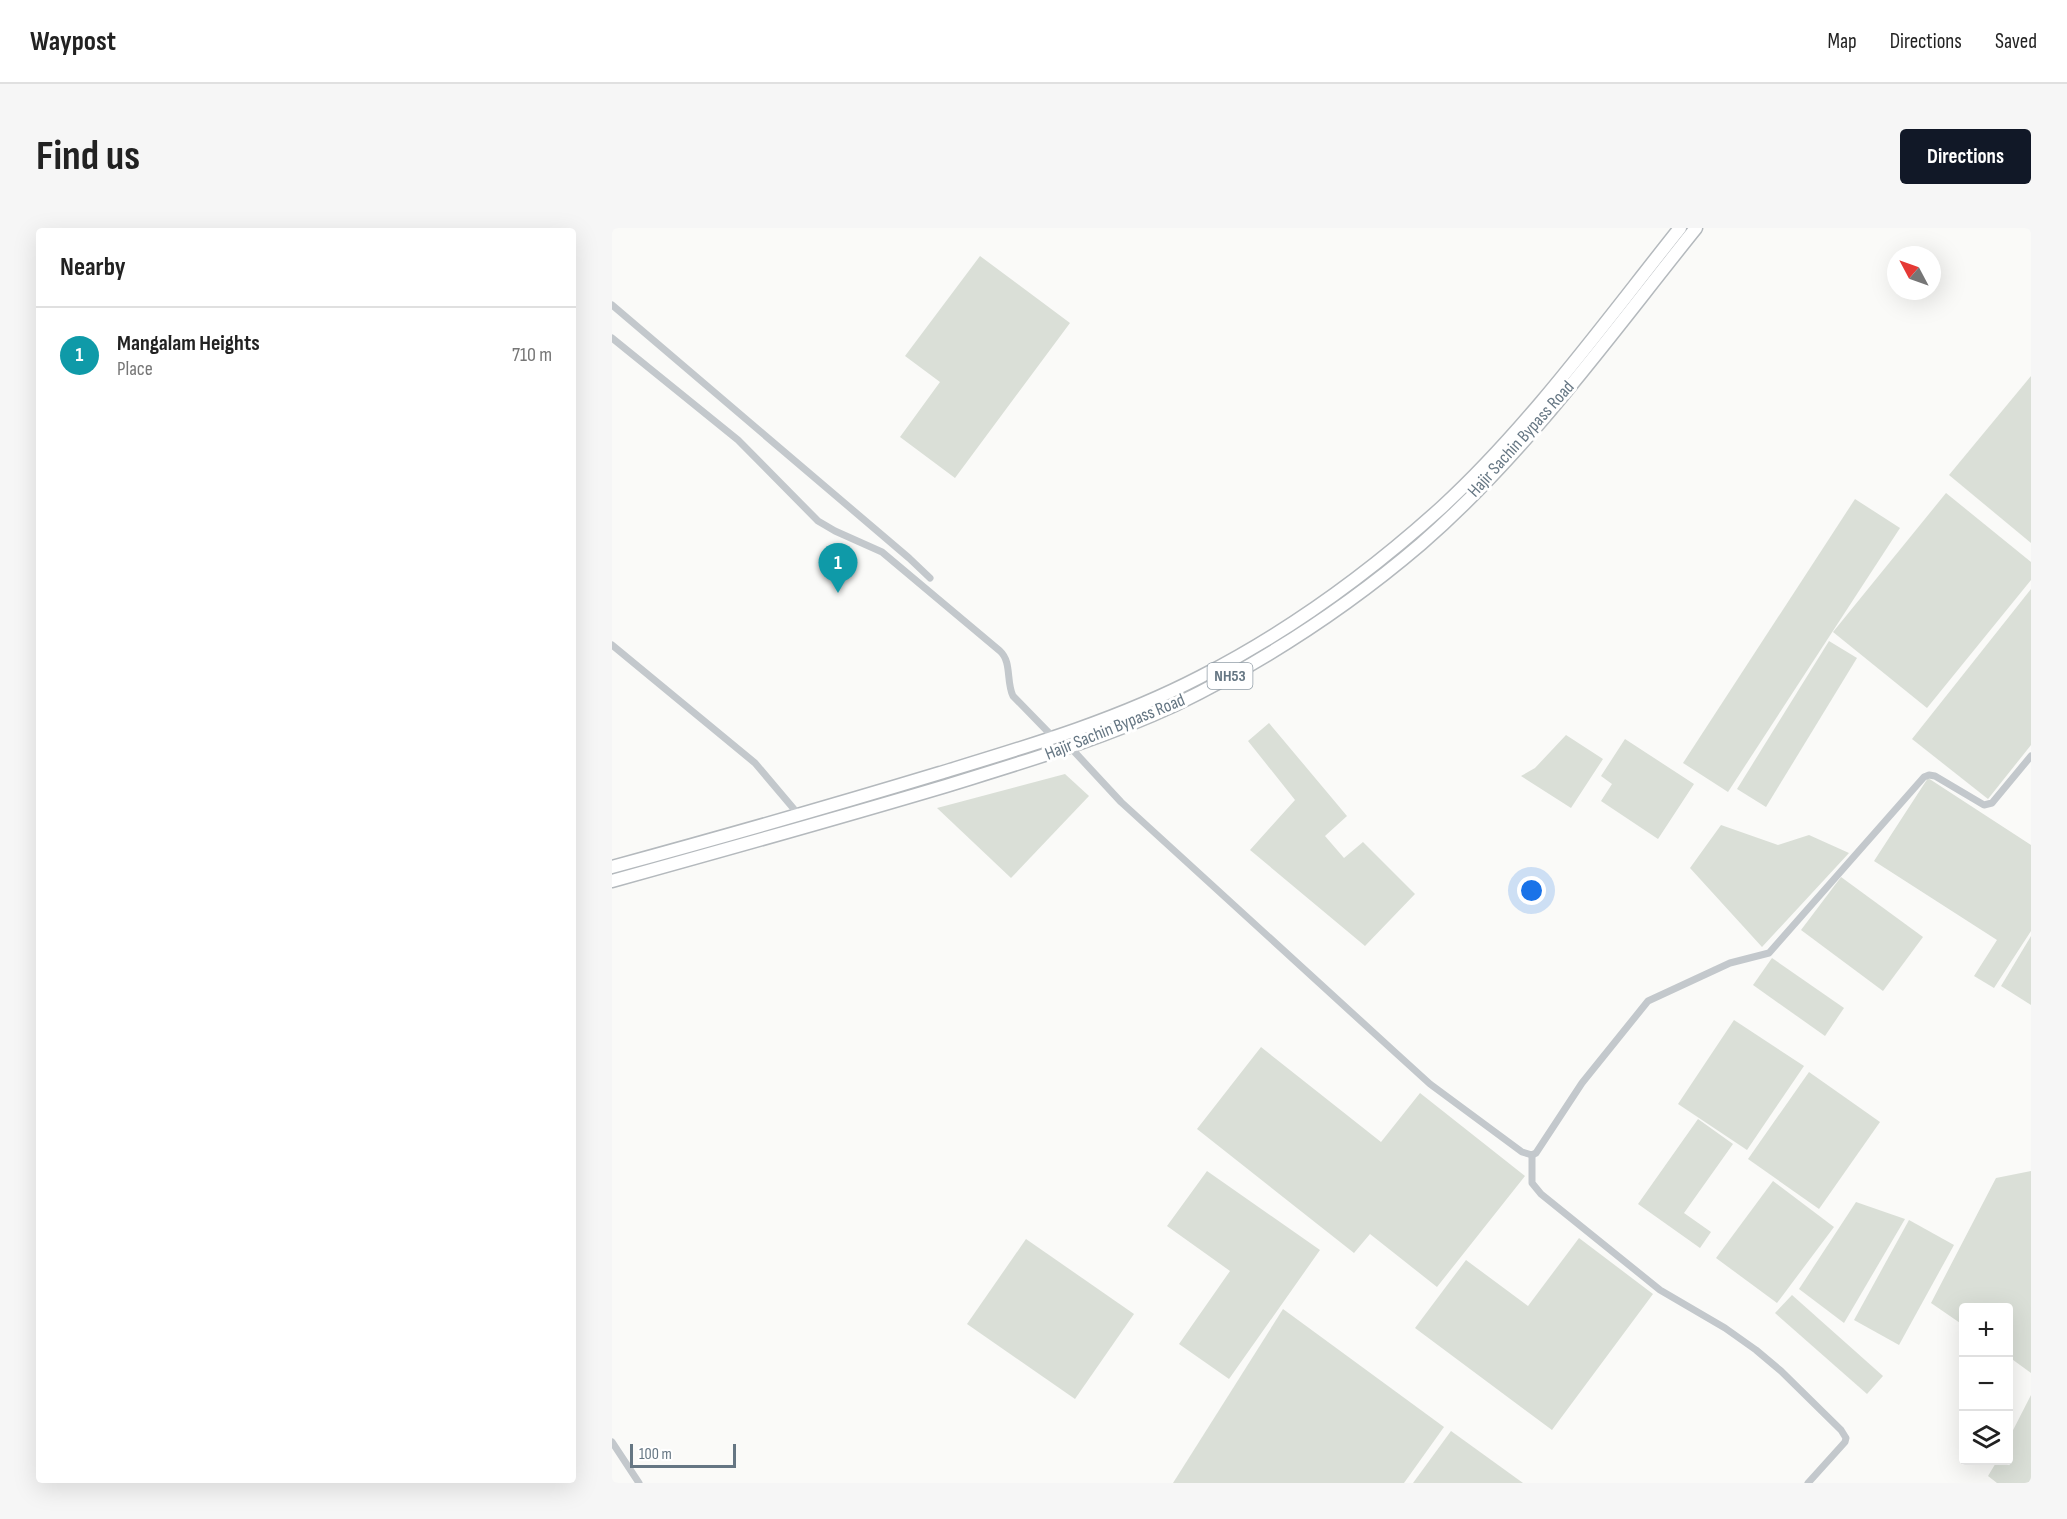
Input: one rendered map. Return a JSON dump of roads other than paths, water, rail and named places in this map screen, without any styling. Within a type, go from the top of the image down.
[{"type":"highway","name":"NH53","points":[[612,867],[799,815],[1053,738],[1126,711],[1256,647],[1314,609],[1378,562],[1443,506],[1497,451],[1543,398],[1680,228]]},
{"type":"highway","name":"Hajir Sachin Bypass Road","points":[[612,881],[843,817],[1070,747],[1117,730],[1173,705],[1240,671],[1303,633],[1366,589],[1414,549],[1507,461],[1696,228]]},
{"type":"street","points":[[612,305],[930,578]]},
{"type":"street","points":[[612,338],[738,440],[818,521],[882,552],[1000,651],[1007,662],[1013,696],[1053,738]]},
{"type":"street","points":[[612,645],[755,763],[799,815]]},
{"type":"street","points":[[1070,747],[1121,802],[1397,1054],[1464,1110],[1522,1152],[1532,1155]]},
{"type":"street","points":[[1532,1155],[1536,1153],[1582,1083],[1648,1001],[1730,963],[1769,953],[1924,777],[1935,776],[1984,805],[1988,805],[2031,756]]},
{"type":"street","points":[[1532,1155],[1532,1183],[1541,1194],[1660,1290],[1725,1328],[1756,1350],[1781,1371],[1841,1430],[1846,1438],[1845,1442],[1808,1483]]},
{"type":"street","points":[[612,1442],[639,1483]]},
{"type":"place","name":"Mangalam Heights","points":[[838,593]]}]
